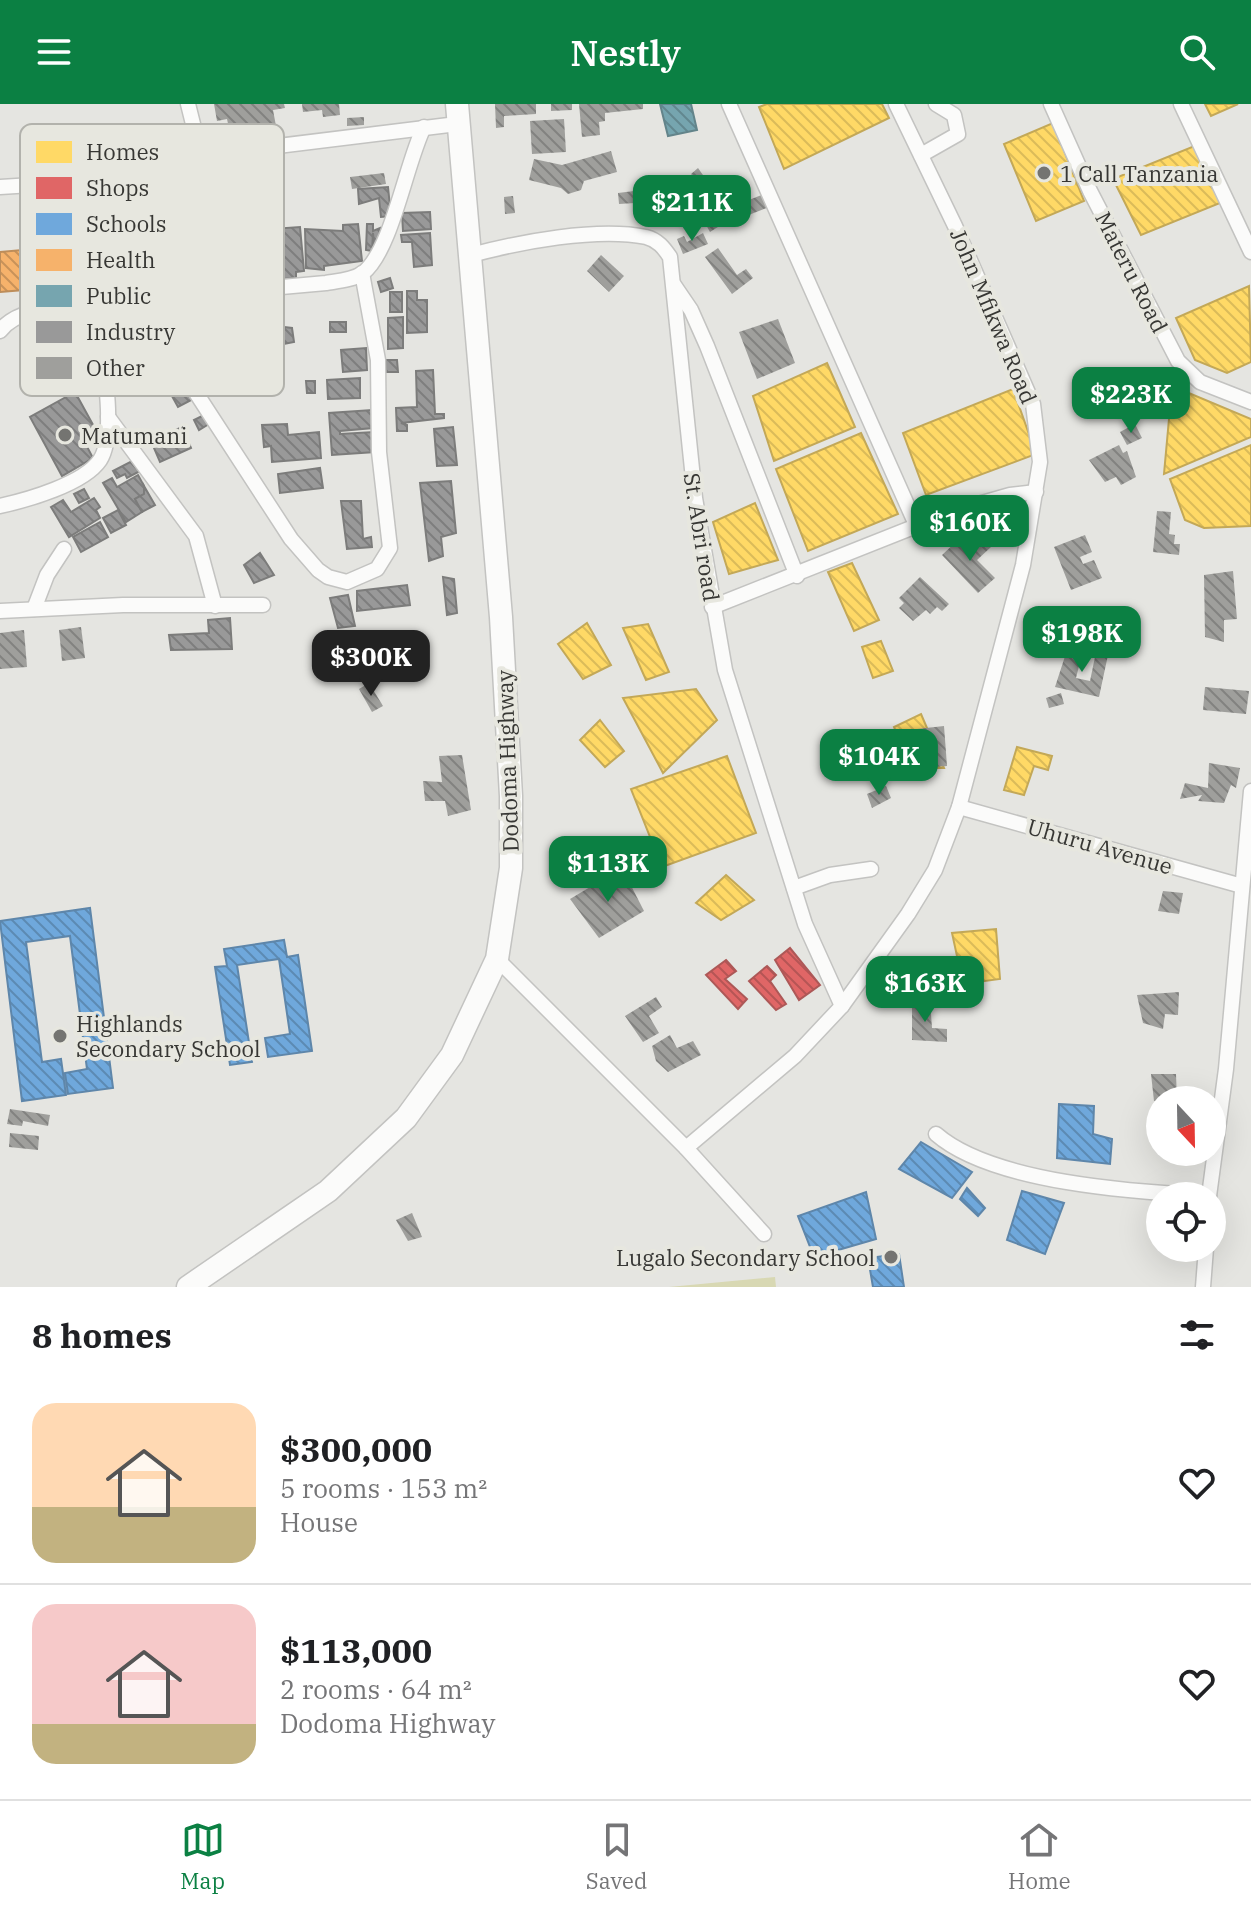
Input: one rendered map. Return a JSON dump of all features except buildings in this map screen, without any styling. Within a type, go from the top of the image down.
[{"type":"highway","name":"Dodoma Highway","points":[[188,1287],[328,1191],[406,1118],[447,1063],[497,959],[511,868],[511,796],[501,617],[457,114]]},
{"type":"street","points":[[188,104],[193,124]]},
{"type":"street","points":[[729,104],[917,527]]},
{"type":"street","name":"John Mfikwa Road","points":[[686,1148],[795,1056],[842,1006],[908,914],[935,870],[959,807],[1023,565],[1036,492],[1040,440],[1033,404],[896,104]]},
{"type":"street","points":[[921,155],[958,134],[954,115],[936,104]]},
{"type":"street","name":"Materu Road","points":[[1051,104],[1090,191],[1178,361],[1200,382],[1251,402]]},
{"type":"street","points":[[1181,104],[1251,252]]},
{"type":"street","points":[[284,145],[424,127],[457,114]]},
{"type":"street","points":[[284,287],[326,283],[362,273],[384,239],[424,127]]},
{"type":"street","points":[[0,187],[20,186]]},
{"type":"street","name":"St. Abri road","points":[[471,255],[519,243],[591,236],[647,237],[661,244],[670,257],[695,498],[725,670],[794,888],[818,955],[842,1006]]},
{"type":"street","points":[[198,396],[291,539],[318,570],[347,582],[377,569],[390,548],[379,452],[378,360],[362,273]]},
{"type":"street","points":[[674,284],[691,310],[707,346],[797,576]]},
{"type":"street","points":[[0,331],[20,316]]},
{"type":"street","points":[[0,506],[41,495],[90,471],[105,452],[106,396]]},
{"type":"street","points":[[106,414],[196,536],[215,606]]},
{"type":"street","points":[[712,607],[985,502],[1036,492]]},
{"type":"street","points":[[34,609],[47,575],[64,549]]},
{"type":"street","points":[[0,611],[263,605]]},
{"type":"street","points":[[1211,1182],[1218,1142],[1251,791]]},
{"type":"street","name":"Uhuru Avenue","points":[[959,807],[1242,886]]},
{"type":"street","points":[[794,888],[830,875],[871,869]]},
{"type":"street","points":[[497,959],[686,1148],[764,1234]]},
{"type":"street","points":[[936,1134],[965,1155],[1091,1187],[1146,1191]]},
{"type":"street","points":[[1203,1287],[1205,1262]]},
{"type":"green space","points":[[775,1277],[776,1287],[669,1287]]},
{"type":"place","name":"1 Call Tanzania","points":[[1044,173]]},
{"type":"place","name":"Matumani","points":[[65,435]]},
{"type":"place","name":"Highlands Secondary School","points":[[60,1036]]},
{"type":"place","name":"Lugalo Secondary School","points":[[891,1257]]}]
